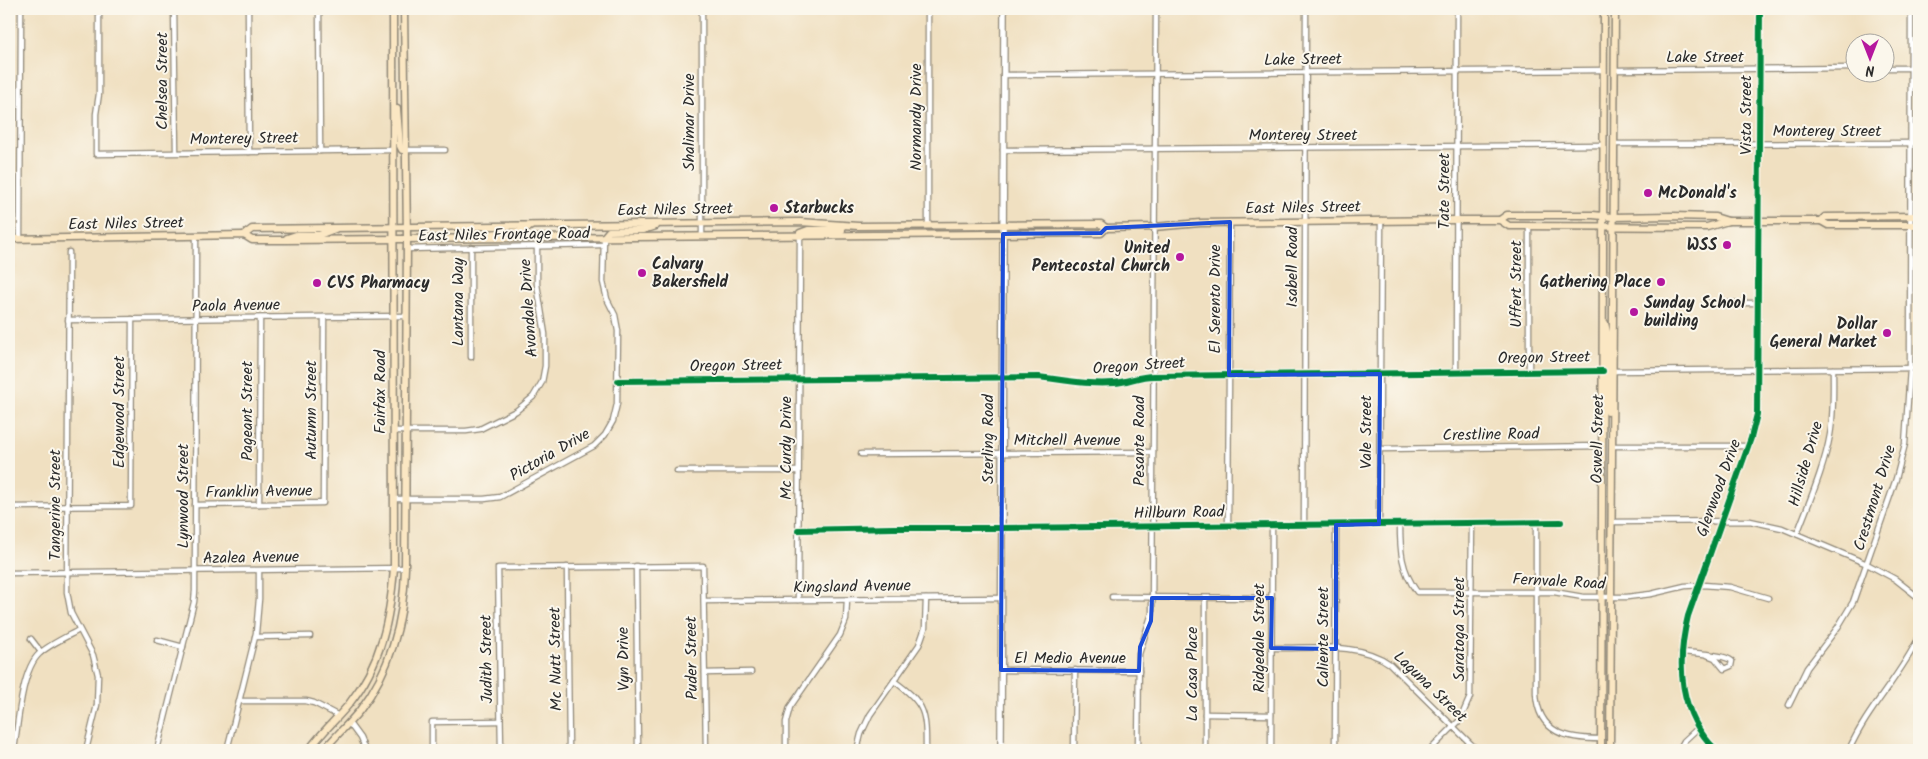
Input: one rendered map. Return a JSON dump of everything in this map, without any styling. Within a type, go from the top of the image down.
[{"type":"main road","name":"Fairfax Road","points":[[309,750],[361,688],[377,658],[390,611],[394,568],[393,9]]},
{"type":"main road","name":"Fairfax Road","points":[[324,750],[349,723],[376,687],[394,646],[402,611],[405,500],[407,238],[404,9]]},
{"type":"main road","name":"Oswell Street","points":[[1601,750],[1604,9]]},
{"type":"main road","name":"Oswell Street","points":[[1610,750],[1613,371],[1612,217],[1615,9]]},
{"type":"main road","points":[[393,98],[397,109],[400,146],[402,150],[406,150]]},
{"type":"main road","name":"East Niles Street","points":[[1500,220],[1507,215],[1699,217],[1728,221],[1821,221],[1828,225],[1919,225]]},
{"type":"main road","name":"East Niles Street","points":[[1821,221],[1825,217],[1919,216]]},
{"type":"main road","name":"East Niles Street","points":[[244,235],[252,229],[800,222],[852,226],[1101,224],[1106,228],[1230,222],[1381,220],[1500,220],[1509,226],[1707,227],[1728,221]]},
{"type":"main road","points":[[604,237],[609,232],[642,230],[662,224]]},
{"type":"main road","points":[[472,238],[491,233],[520,232],[532,225]]},
{"type":"main road","points":[[800,235],[803,231],[844,230],[852,226]]},
{"type":"main road","points":[[882,234],[916,231],[926,229],[928,226]]},
{"type":"main road","points":[[285,240],[291,236],[319,235],[339,227]]},
{"type":"main road","name":"East Niles Street","points":[[9,239],[244,235],[252,240],[285,240],[1004,234],[1101,233],[1106,228]]},
{"type":"main road","points":[[1603,314],[1607,332],[1608,366],[1610,371],[1613,371]]},
{"type":"main road","points":[[1603,371],[1607,373],[1608,377],[1608,414],[1612,427]]},
{"type":"street","points":[[20,9],[20,239]]},
{"type":"street","name":"Monterey Street","points":[[100,9],[96,154],[393,150]]},
{"type":"street","name":"Chelsea Street","points":[[174,9],[176,152]]},
{"type":"street","points":[[248,9],[249,152]]},
{"type":"street","points":[[319,9],[320,151]]},
{"type":"street","name":"Shalimar Drive","points":[[702,9],[702,236]]},
{"type":"street","name":"Normandy Drive","points":[[928,9],[928,226]]},
{"type":"street","name":"Sterling Road","points":[[1001,750],[1004,9]]},
{"type":"street","name":"Pesante Road","points":[[1138,750],[1140,647],[1151,621],[1152,598],[1154,74],[1156,9]]},
{"type":"street","name":"Isabell Road","points":[[1304,525],[1306,9]]},
{"type":"street","name":"Tate Street","points":[[1456,373],[1457,9]]},
{"type":"street","name":"Vista Street","points":[[1759,222],[1760,9]]},
{"type":"street","name":"Crestmont Drive","points":[[1789,705],[1807,668],[1845,616],[1858,590],[1901,462],[1908,425],[1910,368],[1911,9]]},
{"type":"street","name":"Lake Street","points":[[1615,70],[1846,68]]},
{"type":"street","points":[[1896,68],[1919,68]]},
{"type":"street","name":"Lake Street","points":[[1003,75],[1604,70]]},
{"type":"street","name":"Monterey Street","points":[[1614,144],[1919,143]]},
{"type":"street","name":"Monterey Street","points":[[1003,150],[1604,145]]},
{"type":"street","points":[[406,150],[445,150]]},
{"type":"street","name":"Vale Street","points":[[1379,524],[1381,220]]},
{"type":"street","name":"El Serento Drive","points":[[1228,526],[1230,222]]},
{"type":"street","name":"Glenwood Drive","points":[[1716,750],[1698,728],[1689,710],[1682,687],[1681,652],[1685,628],[1749,446],[1757,414],[1759,222]]},
{"type":"street","name":"Uffert Street","points":[[1529,226],[1529,372]]},
{"type":"street","name":"Mc Curdy Drive","points":[[798,600],[800,235]]},
{"type":"street","name":"Lynwood Street","points":[[157,750],[194,602],[196,237]]},
{"type":"street","name":"Pictoria Drive","points":[[394,500],[484,500],[500,497],[599,442],[610,428],[616,413],[618,381],[618,331],[614,315],[604,291],[604,237]]},
{"type":"street","name":"Avondale Drive","points":[[394,431],[466,431],[480,429],[516,411],[533,397],[542,382],[545,366],[545,334],[537,284],[537,246]]},
{"type":"street","name":"East Niles Frontage Road","points":[[406,249],[603,246]]},
{"type":"street","name":"Lantana Way","points":[[471,247],[471,357]]},
{"type":"street","name":"Tangerine Street","points":[[69,252],[67,506],[69,603],[79,630],[92,655],[99,685],[97,705],[86,750]]},
{"type":"street","points":[[1705,304],[1758,303]]},
{"type":"street","name":"Paola Avenue","points":[[68,320],[405,316]]},
{"type":"street","name":"Autumn Street","points":[[324,317],[324,504]]},
{"type":"street","name":"Pageant Street","points":[[259,504],[260,318]]},
{"type":"street","name":"Edgewood Street","points":[[67,506],[131,506],[132,319]]},
{"type":"street","points":[[1613,371],[1919,368]]},
{"type":"street","name":"Hillside Drive","points":[[1798,534],[1823,463],[1830,434],[1833,405],[1833,369]]},
{"type":"street","name":"Oregon Street","points":[[618,381],[1039,377],[1076,383],[1114,383],[1142,376],[1603,371]]},
{"type":"street","name":"Crestline Road","points":[[1380,449],[1602,446]]},
{"type":"street","points":[[1612,446],[1749,446]]},
{"type":"street","name":"Mitchell Avenue","points":[[860,454],[1153,452]]},
{"type":"street","points":[[677,471],[798,471]]},
{"type":"street","name":"Franklin Avenue","points":[[195,505],[324,504]]},
{"type":"street","points":[[9,507],[67,506]]},
{"type":"street","points":[[1536,522],[1536,693],[1540,712],[1548,725],[1562,735],[1577,739],[1601,739]]},
{"type":"street","name":"Hillburn Road","points":[[798,530],[1560,522]]},
{"type":"street","points":[[1611,522],[1760,522],[1798,534],[1867,564],[1894,579],[1919,598]]},
{"type":"street","name":"Saratoga Street","points":[[1430,750],[1454,727],[1465,712],[1472,688],[1472,523]]},
{"type":"street","name":"Caliente Street","points":[[1335,750],[1336,524]]},
{"type":"street","name":"Fernvale Road","points":[[1400,524],[1400,549],[1403,566],[1417,592],[1536,592],[1611,598],[1637,597],[1699,585],[1730,587],[1768,598]]},
{"type":"street","name":"Ridgedale Street","points":[[1271,750],[1272,525]]},
{"type":"street","points":[[567,567],[636,566]]},
{"type":"street","name":"Puder Street","points":[[636,566],[703,566],[706,750]]},
{"type":"street","name":"Vyn Drive","points":[[636,566],[638,750]]},
{"type":"street","name":"Judith Street","points":[[501,750],[498,568],[567,567]]},
{"type":"street","name":"Mc Nutt Street","points":[[567,567],[569,750]]},
{"type":"street","name":"Azalea Avenue","points":[[9,573],[404,568]]},
{"type":"street","points":[[227,750],[255,637],[258,617],[259,570]]},
{"type":"street","name":"Kingsland Avenue","points":[[704,601],[1001,598]]},
{"type":"street","points":[[1112,598],[1272,598]]},
{"type":"street","name":"La Casa Place","points":[[1205,598],[1205,750]]},
{"type":"street","points":[[857,750],[865,724],[914,653],[922,637],[926,620],[926,599]]},
{"type":"street","points":[[786,750],[786,722],[790,707],[840,635],[846,620],[847,600]]},
{"type":"street","points":[[14,750],[27,672],[34,659],[42,652],[79,630]]},
{"type":"street","points":[[255,637],[310,636]]},
{"type":"street","points":[[1849,750],[1864,721],[1899,671],[1919,637]]},
{"type":"street","points":[[30,639],[42,652]]},
{"type":"street","points":[[157,640],[183,647]]},
{"type":"street","name":"Laguna Street","points":[[1271,648],[1359,650],[1383,659],[1477,750]]},
{"type":"street","points":[[1681,652],[1707,655],[1728,658],[1732,661],[1731,666],[1724,668],[1715,658],[1707,655]]},
{"type":"street","name":"El Medio Avenue","points":[[1001,670],[1139,671]]},
{"type":"street","points":[[1074,750],[1075,670]]},
{"type":"street","points":[[705,673],[751,672]]},
{"type":"street","points":[[894,681],[910,692],[923,711],[926,726],[926,750]]},
{"type":"street","points":[[240,701],[306,701],[339,716]]},
{"type":"street","points":[[1205,714],[1271,715]]},
{"type":"street","points":[[432,750],[432,722],[500,721]]},
{"type":"street","points":[[349,723],[360,738],[365,750]]},
{"type":"street","points":[[1679,750],[1698,728]]},
{"type":"highlighted area","points":[[1230,222],[1229,375],[1380,374],[1379,524],[1336,525],[1336,649],[1271,648],[1272,598],[1152,598],[1151,621],[1140,647],[1139,671],[1001,670],[1003,234],[1101,233],[1106,228]]},
{"type":"cycle path","points":[[1716,750],[1694,721],[1688,704],[1684,688],[1682,652],[1688,616],[1751,438],[1757,414],[1760,9]]},
{"type":"cycle path","points":[[618,381],[1039,377],[1076,382],[1104,383],[1153,376],[1603,371]]},
{"type":"cycle path","points":[[798,530],[1561,522]]},
{"type":"place","name":"McDonald's","points":[[1648,193]]},
{"type":"place","name":"Starbucks","points":[[774,208]]},
{"type":"place","name":"WSS","points":[[1727,245]]},
{"type":"place","name":"United Pentecostal Church","points":[[1180,257]]},
{"type":"place","name":"Calvary Bakersfield","points":[[642,273]]},
{"type":"place","name":"Gathering Place","points":[[1661,282]]},
{"type":"place","name":"CVS Pharmacy","points":[[317,283]]},
{"type":"place","name":"Sunday School building","points":[[1634,312]]},
{"type":"place","name":"Dollar General Market","points":[[1887,333]]}]
